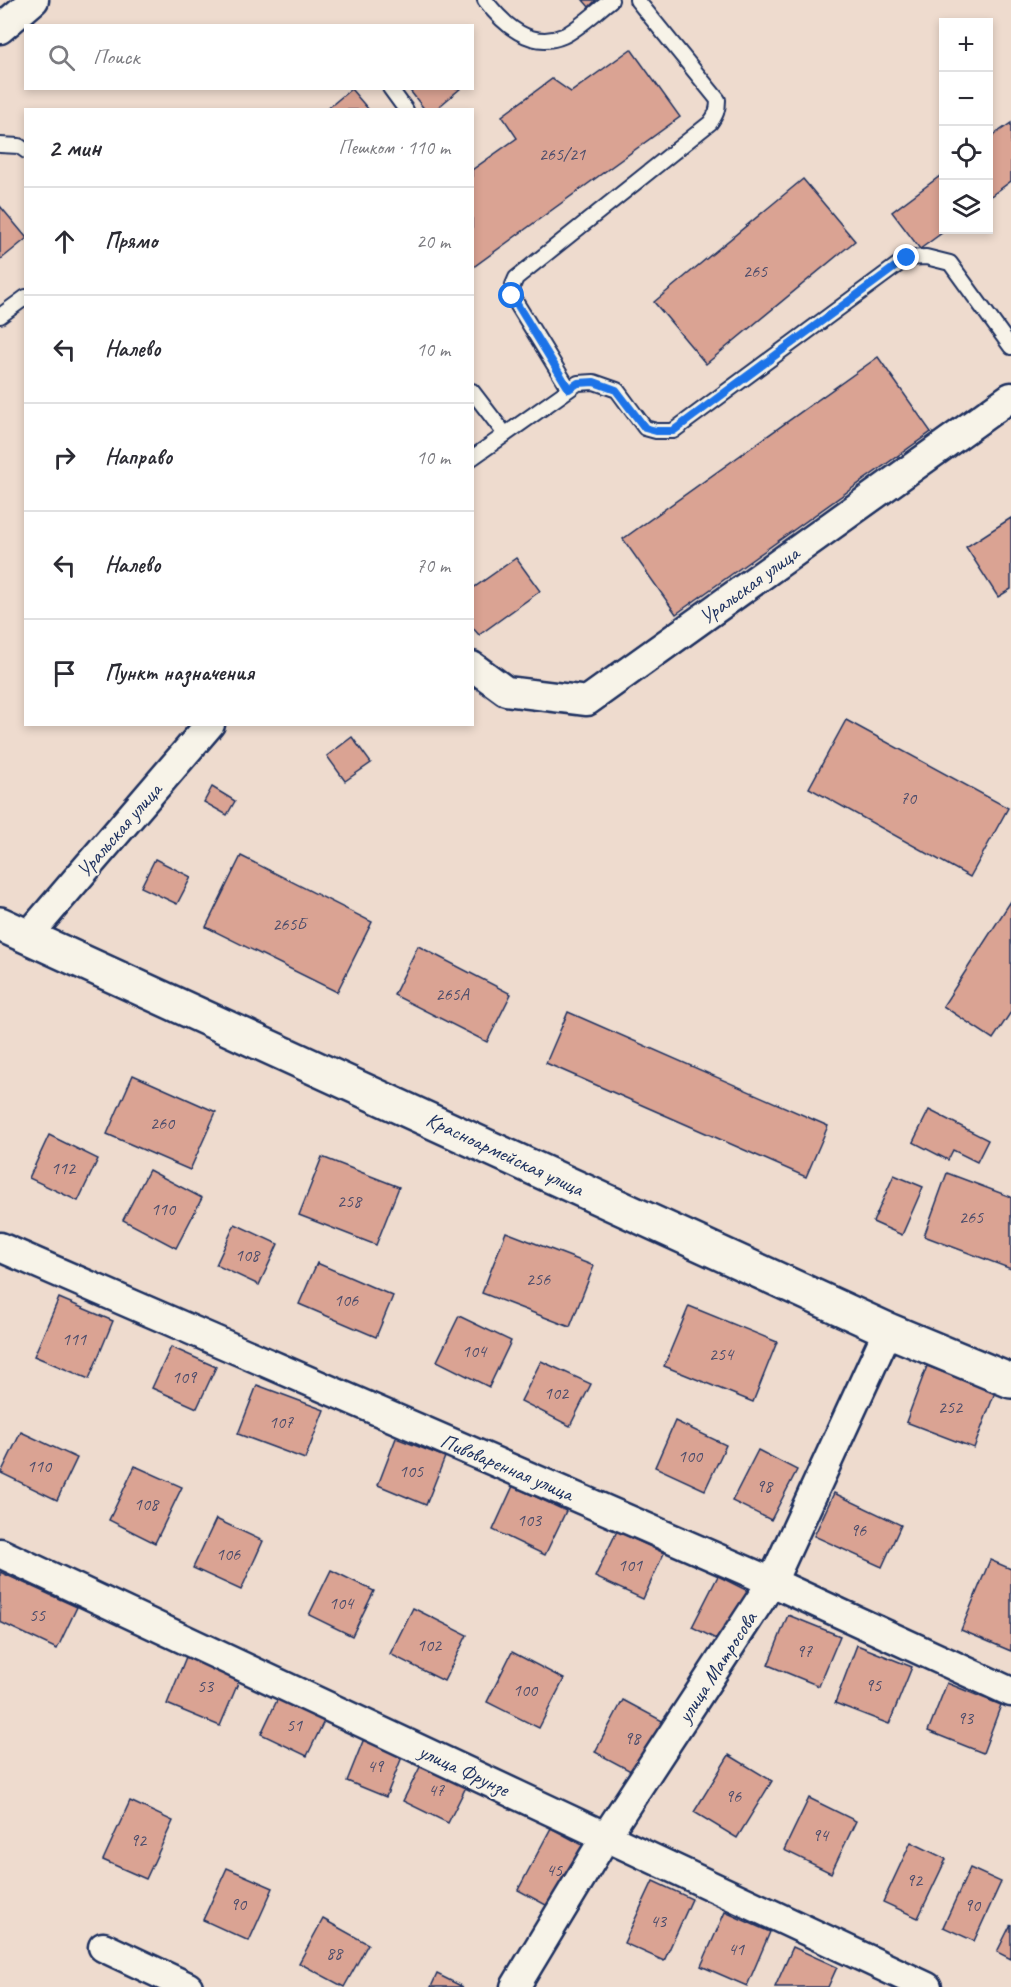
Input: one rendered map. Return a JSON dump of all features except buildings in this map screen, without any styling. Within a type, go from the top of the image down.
[{"type":"main road","name":"Красноармейская улица","points":[[14,930],[888,1330],[1011,1381]]},
{"type":"street","points":[[0,29],[34,0]]},
{"type":"street","name":"Уральская улица","points":[[474,667],[507,691],[587,701],[1011,398]]},
{"type":"street","name":"Уральская улица","points":[[14,930],[208,726]]},
{"type":"street","name":"Пивоваренная улица","points":[[0,1247],[772,1582],[1011,1692]]},
{"type":"street","name":"улица Матросова","points":[[515,1987],[606,1836],[772,1582],[888,1330]]},
{"type":"street","name":"улица Фрунзе","points":[[0,1553],[927,1987]]},
{"type":"street","points":[[103,1947],[188,1987]]},
{"type":"lane","points":[[485,0],[513,29],[533,40],[563,36],[611,0]]},
{"type":"lane","points":[[569,389],[512,296],[516,278],[710,123],[717,115],[718,100],[638,0]]},
{"type":"lane","points":[[391,90],[405,108]]},
{"type":"lane","points":[[0,145],[19,146],[24,150]]},
{"type":"lane","points":[[474,457],[578,383],[594,382],[616,390],[645,428],[656,431],[673,431],[907,258],[926,257],[950,263],[1011,347]]},
{"type":"lane","points":[[0,316],[24,298]]},
{"type":"lane","points":[[474,394],[505,434]]},
{"type":"route","points":[[512,296],[569,389],[578,383],[594,382],[616,390],[645,428],[656,431],[673,431],[907,258]]}]
